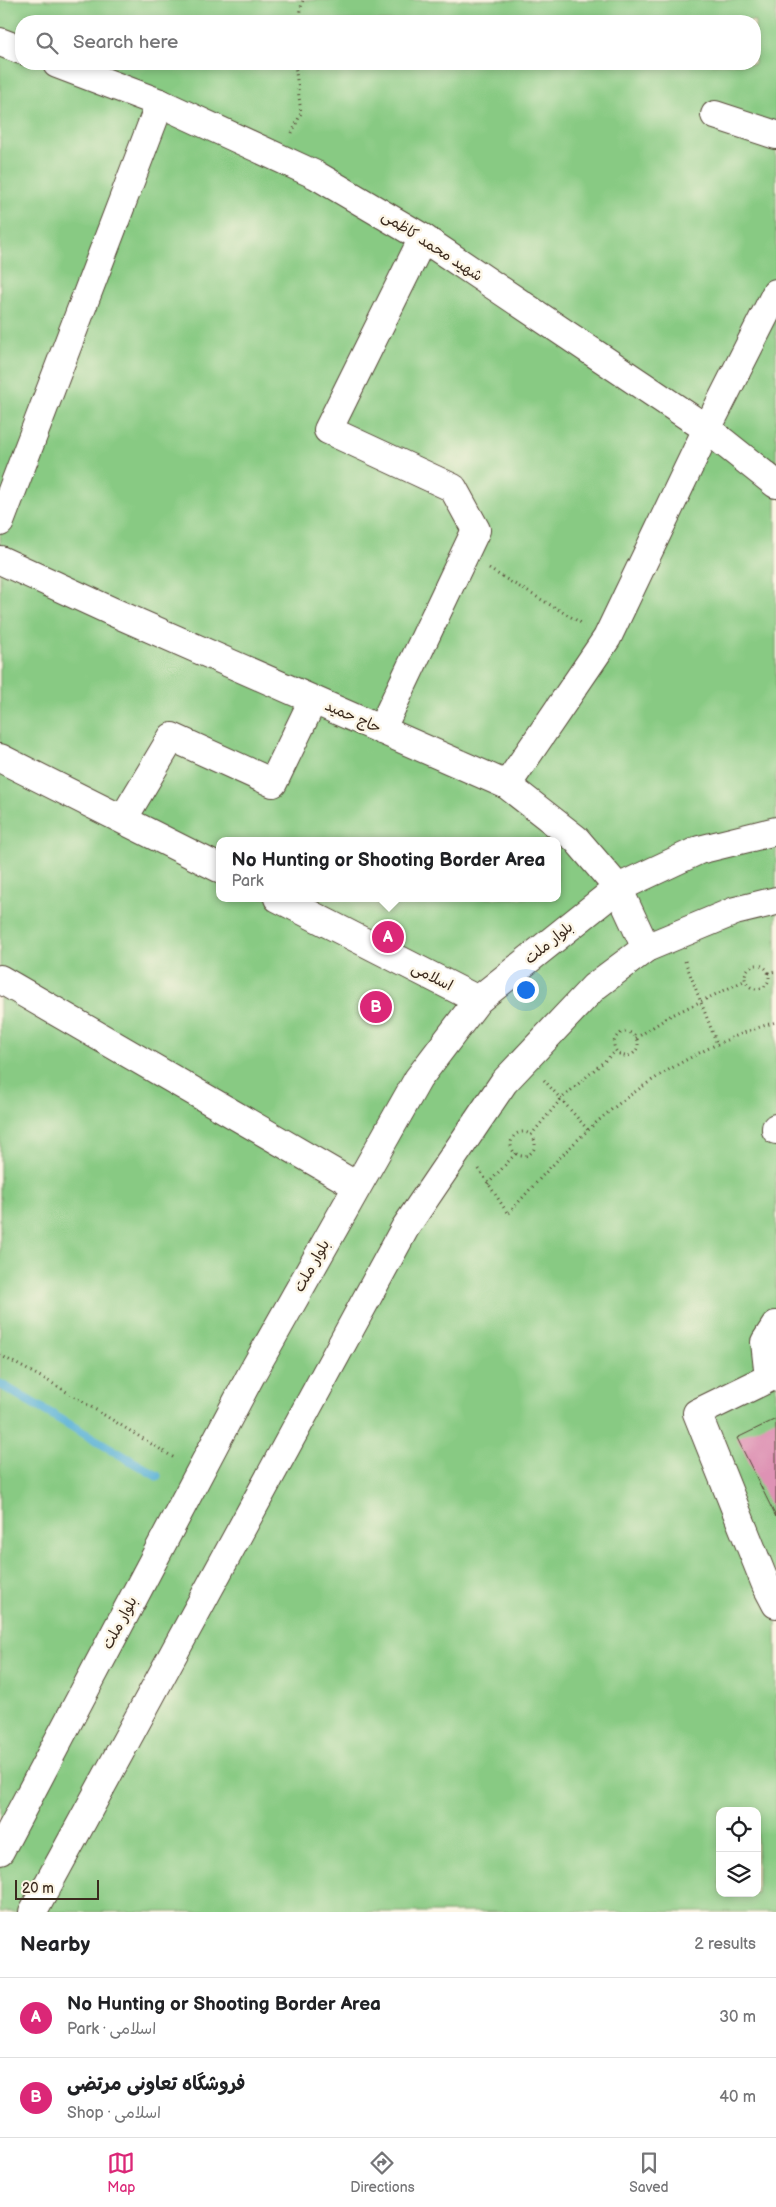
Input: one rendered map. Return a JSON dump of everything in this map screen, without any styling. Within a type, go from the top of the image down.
[{"type":"street","points":[[0,42],[15,48]]},
{"type":"street","name":"شهید محمد کاظمی","points":[[73,70],[160,103],[316,175],[423,238],[707,429],[776,484]]},
{"type":"street","points":[[0,522],[160,103]]},
{"type":"street","points":[[715,115],[776,135]]},
{"type":"street","points":[[381,730],[476,530],[452,488],[328,430],[423,238]]},
{"type":"street","points":[[507,785],[607,638],[707,429],[776,293]]},
{"type":"street","name":"حاج حمید","points":[[0,560],[507,785],[576,839],[618,888],[646,948]]},
{"type":"street","points":[[123,819],[172,737],[272,783],[313,700]]},
{"type":"street","points":[[0,758],[216,866]]},
{"type":"street","name":"بلوار ملت","points":[[0,1851],[250,1375],[418,1079],[478,1000],[618,888],[698,850],[776,831]]},
{"type":"street","points":[[33,1912],[405,1228],[504,1082],[594,986],[646,948],[735,911],[776,900]]},
{"type":"street","name":"اسلامی","points":[[286,902],[478,1000]]},
{"type":"street","points":[[0,979],[357,1186]]},
{"type":"street","points":[[776,1325],[765,1342],[773,1377],[697,1413],[766,1585],[776,1604]]},
{"type":"path","points":[[299,15],[303,0]]},
{"type":"path","points":[[280,158],[301,113],[296,70]]},
{"type":"path","points":[[464,555],[607,638]]},
{"type":"path","points":[[683,956],[718,1044]]},
{"type":"path","points":[[759,965],[768,973],[769,979],[761,988],[749,986],[746,980],[748,969],[753,966],[759,965]]},
{"type":"path","points":[[768,973],[776,971]]},
{"type":"path","points":[[636,1038],[670,1016],[746,980]]},
{"type":"path","points":[[475,1163],[508,1214],[552,1165],[588,1130],[630,1096],[667,1072],[718,1044],[776,1022]]},
{"type":"path","points":[[619,1034],[631,1034],[636,1038],[636,1050],[632,1054],[620,1055],[616,1051],[615,1039],[619,1034]]},
{"type":"path","points":[[531,1135],[561,1099],[616,1051]]},
{"type":"path","points":[[526,1059],[588,1130]]},
{"type":"path","points":[[519,1132],[526,1132],[531,1135],[535,1146],[532,1151],[527,1155],[516,1153],[512,1148],[511,1141],[514,1136],[519,1132]]},
{"type":"path","points":[[488,1184],[516,1153]]},
{"type":"path","points":[[0,1355],[52,1382],[199,1473]]},
{"type":"green space","points":[[0,0],[776,0],[776,1912],[0,1912]]},
{"type":"building","points":[[776,1419],[776,1517],[737,1438]]},
{"type":"waterway","points":[[0,1384],[157,1476]]},
{"type":"place","name":"No Hunting or Shooting Border Area","points":[[388,937]]},
{"type":"place","name":"فروشگاه تعاونی مرتضی","points":[[376,1007]]}]
